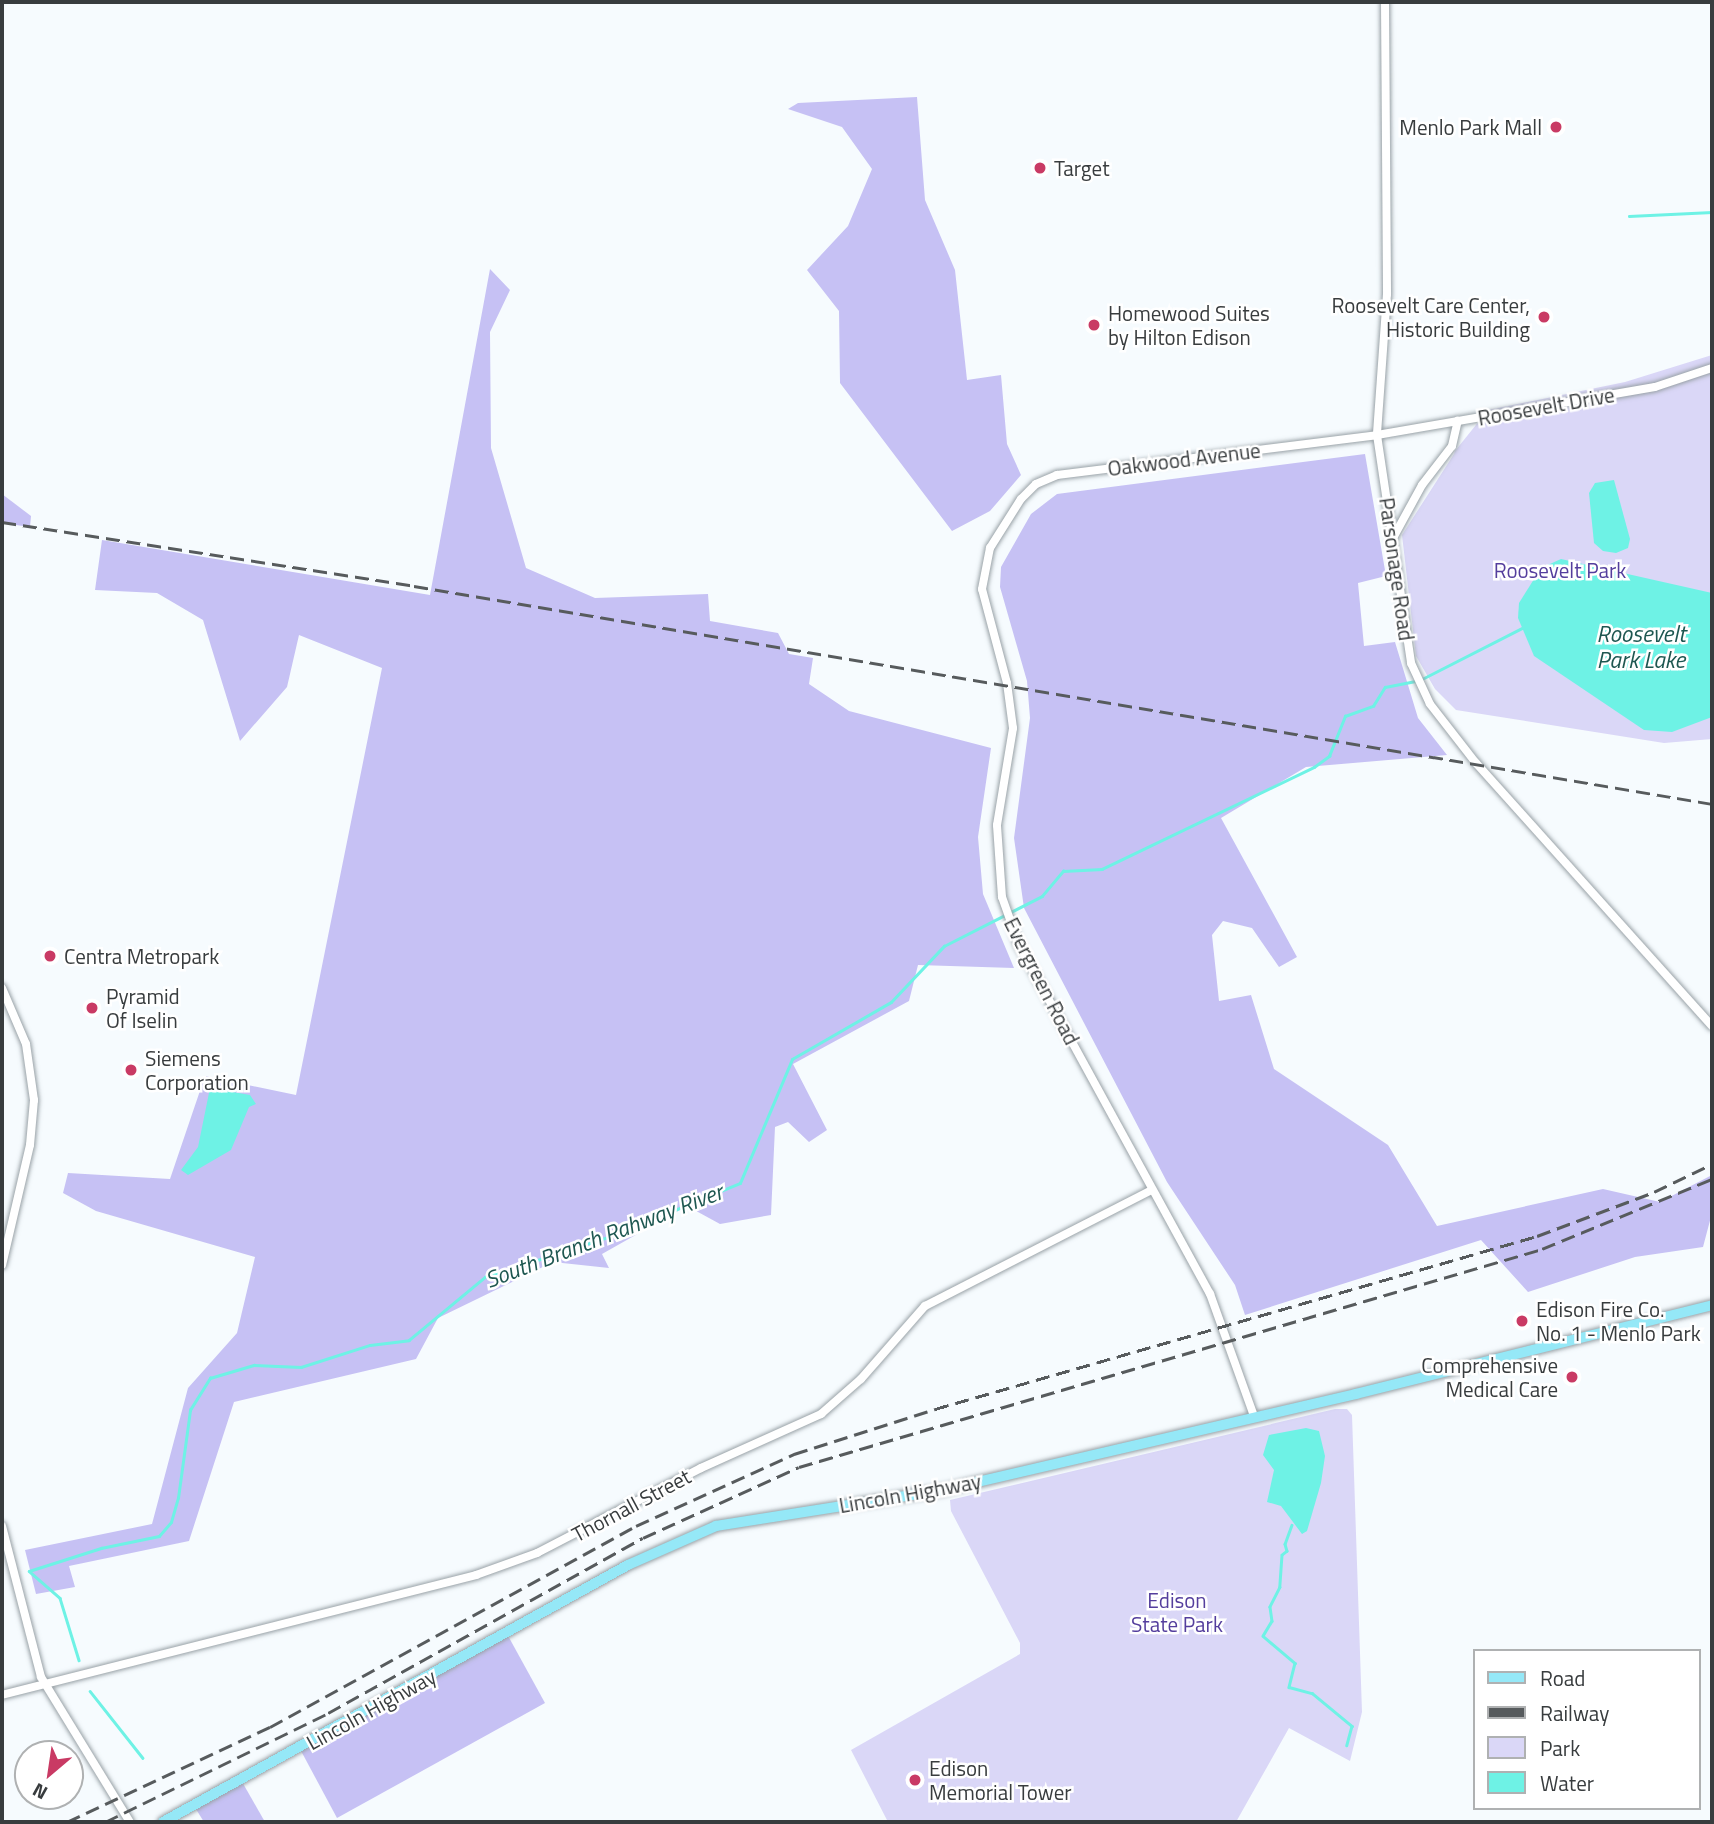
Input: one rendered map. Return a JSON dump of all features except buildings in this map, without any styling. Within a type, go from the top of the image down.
[{"type":"main road","name":"Lincoln Highway","points":[[163,1822],[676,1541],[734,1522],[943,1490],[1712,1305]]},
{"type":"street","name":"Parsonage Road","points":[[1385,2],[1387,294],[1377,435],[1416,676],[1419,685],[1476,764],[1712,1026]]},
{"type":"street","name":"Roosevelt Drive","points":[[1377,435],[1655,387],[1712,368]]},
{"type":"street","points":[[1392,540],[1401,517],[1452,446],[1458,421]]},
{"type":"street","name":"Oakwood Avenue","points":[[1007,516],[1036,484],[1057,475],[1377,435]]},
{"type":"street","name":"Evergreen Road","points":[[1007,516],[984,564],[982,589],[1011,699],[1013,728],[997,824],[1002,897],[1011,927],[1210,1294],[1254,1416]]},
{"type":"street","points":[[2,988],[26,1044],[34,1100],[30,1145],[2,1265]]},
{"type":"street","name":"Thornall Street","points":[[2,1695],[476,1575],[537,1553],[701,1468],[821,1414],[861,1379],[925,1306],[1152,1190]]},
{"type":"street","points":[[2,1526],[44,1684],[131,1822]]},
{"type":"green space","name":"Roosevelt Park","points":[[1712,355],[1712,739],[1664,743],[1456,710],[1435,689],[1416,656],[1402,535],[1454,454],[1459,437],[1455,451],[1488,410],[1625,382]]},
{"type":"green space","name":"Edison State Park","points":[[1335,1409],[1347,1409],[1352,1415],[1362,1712],[1350,1761],[1289,1728],[1236,1822],[888,1822],[851,1750],[1020,1654],[1020,1643],[951,1511],[950,1500]]},
{"type":"shaded area","points":[[917,97],[925,200],[955,270],[967,380],[1001,375],[1007,444],[1021,475],[990,511],[952,531],[840,383],[839,311],[807,270],[848,226],[872,169],[842,127],[788,109],[798,103]]},
{"type":"shaded area","points":[[490,269],[510,290],[490,332],[491,448],[526,568],[595,598],[708,594],[710,621],[778,633],[789,654],[813,658],[809,684],[849,711],[991,748],[978,837],[983,894],[1014,968],[918,965],[909,1001],[793,1064],[827,1130],[809,1142],[788,1122],[775,1127],[771,1215],[720,1224],[687,1206],[602,1254],[609,1268],[553,1262],[438,1318],[416,1359],[234,1402],[189,1541],[69,1566],[75,1587],[36,1594],[25,1550],[152,1524],[188,1388],[237,1333],[255,1257],[96,1211],[63,1193],[68,1173],[170,1179],[205,1076],[296,1095],[382,668],[299,635],[287,687],[240,741],[203,620],[157,593],[95,590],[102,540],[430,595]]},
{"type":"shaded area","points":[[1365,454],[1386,576],[1358,583],[1364,646],[1395,642],[1418,718],[1447,755],[1306,767],[1221,818],[1297,957],[1279,967],[1252,928],[1223,921],[1212,935],[1219,1001],[1251,995],[1274,1069],[1388,1145],[1437,1226],[1603,1189],[1660,1202],[1712,1175],[1712,1213],[1703,1247],[1635,1257],[1528,1292],[1481,1240],[1245,1315],[1235,1285],[1167,1182],[1024,908],[1014,838],[1030,718],[1027,681],[1000,587],[1001,567],[1031,514],[1057,494]]},
{"type":"shaded area","points":[[2,494],[31,516],[30,527],[2,523]]},
{"type":"shaded area","points":[[507,1634],[545,1703],[337,1818],[300,1749]]},
{"type":"shaded area","points":[[241,1780],[265,1822],[204,1822],[194,1806]]},
{"type":"water","points":[[1614,480],[1630,539],[1628,548],[1616,553],[1603,551],[1594,543],[1589,493],[1595,483]]},
{"type":"water","name":"Roosevelt Park Lake","points":[[1561,559],[1712,593],[1712,717],[1672,732],[1644,730],[1534,656],[1518,618],[1519,603],[1541,568]]},
{"type":"water","points":[[210,1088],[250,1095],[256,1104],[249,1107],[231,1150],[188,1175],[181,1170],[198,1147]]},
{"type":"water","points":[[1306,1428],[1319,1431],[1325,1456],[1321,1483],[1307,1531],[1302,1534],[1281,1506],[1267,1502],[1274,1470],[1263,1455],[1269,1435]]},
{"type":"waterway","name":"South Branch Rahway River","points":[[1629,216],[1712,212]]},
{"type":"waterway","name":"South Branch Rahway River","points":[[1422,679],[1522,628]]},
{"type":"waterway","name":"South Branch Rahway River","points":[[29,1571],[101,1548],[159,1536],[171,1522],[178,1498],[190,1410],[210,1378],[254,1365],[301,1367],[370,1345],[409,1340],[485,1277],[617,1234],[740,1183],[792,1059],[891,1002],[944,946],[1042,896],[1063,871],[1102,869],[1314,767],[1329,756],[1345,716],[1373,706],[1385,687],[1416,681]]},
{"type":"waterway","points":[[1292,1525],[1285,1544],[1287,1551],[1282,1555],[1280,1587],[1270,1607],[1272,1621],[1263,1636],[1295,1663],[1289,1687],[1312,1693],[1352,1726],[1347,1745]]},
{"type":"waterway","points":[[29,1571],[60,1598],[79,1660]]},
{"type":"waterway","points":[[90,1691],[143,1758]]},
{"type":"railway","points":[[2,522],[414,586],[1712,804]]},
{"type":"railway","points":[[67,1822],[270,1727],[636,1526],[794,1454],[935,1409],[1537,1236],[1654,1192],[1712,1164]]},
{"type":"railway","points":[[105,1822],[328,1713],[643,1538],[799,1467],[1542,1249],[1712,1179]]},
{"type":"place","name":"Menlo Park Mall","points":[[1556,127]]},
{"type":"place","name":"Target","points":[[1040,168]]},
{"type":"place","name":"Roosevelt Care Center, Historic Building","points":[[1544,317]]},
{"type":"place","name":"Homewood Suites by Hilton Edison","points":[[1094,325]]},
{"type":"place","name":"Centra Metropark","points":[[50,956]]},
{"type":"place","name":"Pyramid Of Iselin","points":[[92,1008]]},
{"type":"place","name":"Siemens Corporation","points":[[131,1070]]},
{"type":"place","name":"Edison Fire Co. No. 1 - Menlo Park","points":[[1522,1321]]},
{"type":"place","name":"Comprehensive Medical Care","points":[[1572,1377]]},
{"type":"place","name":"Edison Memorial Tower","points":[[915,1780]]}]
